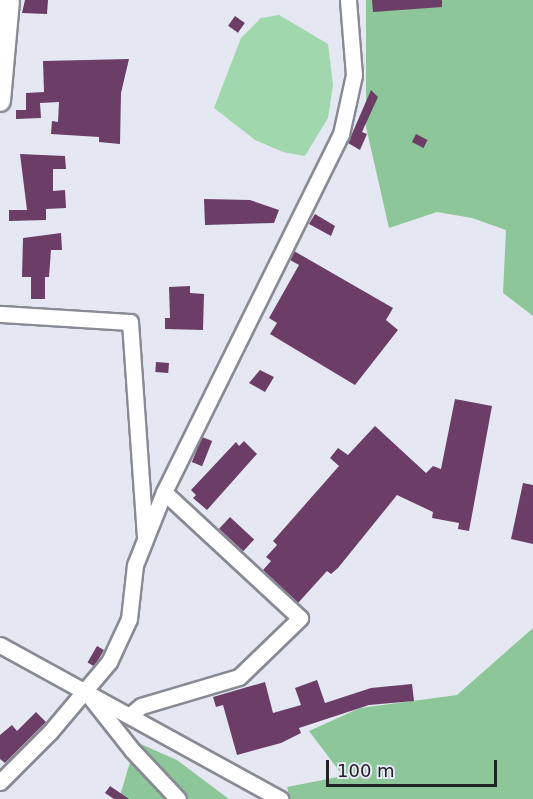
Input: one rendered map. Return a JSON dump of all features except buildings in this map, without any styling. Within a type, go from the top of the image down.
[{"type":"main road","points":[[0,101],[9,0]]},
{"type":"street","points":[[0,782],[50,732],[83,689],[109,662],[129,619],[135,565],[164,492],[341,134],[354,75],[348,0]]},
{"type":"street","points":[[0,314],[130,322],[145,538]]},
{"type":"street","points":[[130,715],[141,706],[239,677],[300,618],[164,492]]},
{"type":"street","points":[[0,645],[280,799]]},
{"type":"street","points":[[83,689],[118,729],[132,750],[178,799]]},
{"type":"green space","points":[[366,0],[533,0],[533,316],[503,293],[506,230],[472,218],[437,212],[389,228],[366,127]]},
{"type":"green space","points":[[279,15],[328,44],[333,85],[328,118],[305,156],[283,152],[255,140],[214,108],[241,38],[261,18]]},
{"type":"green space","points":[[533,628],[533,799],[290,799],[287,787],[343,776],[309,731],[360,708],[457,695]]},
{"type":"green space","points":[[136,742],[177,760],[229,799],[119,799]]}]
